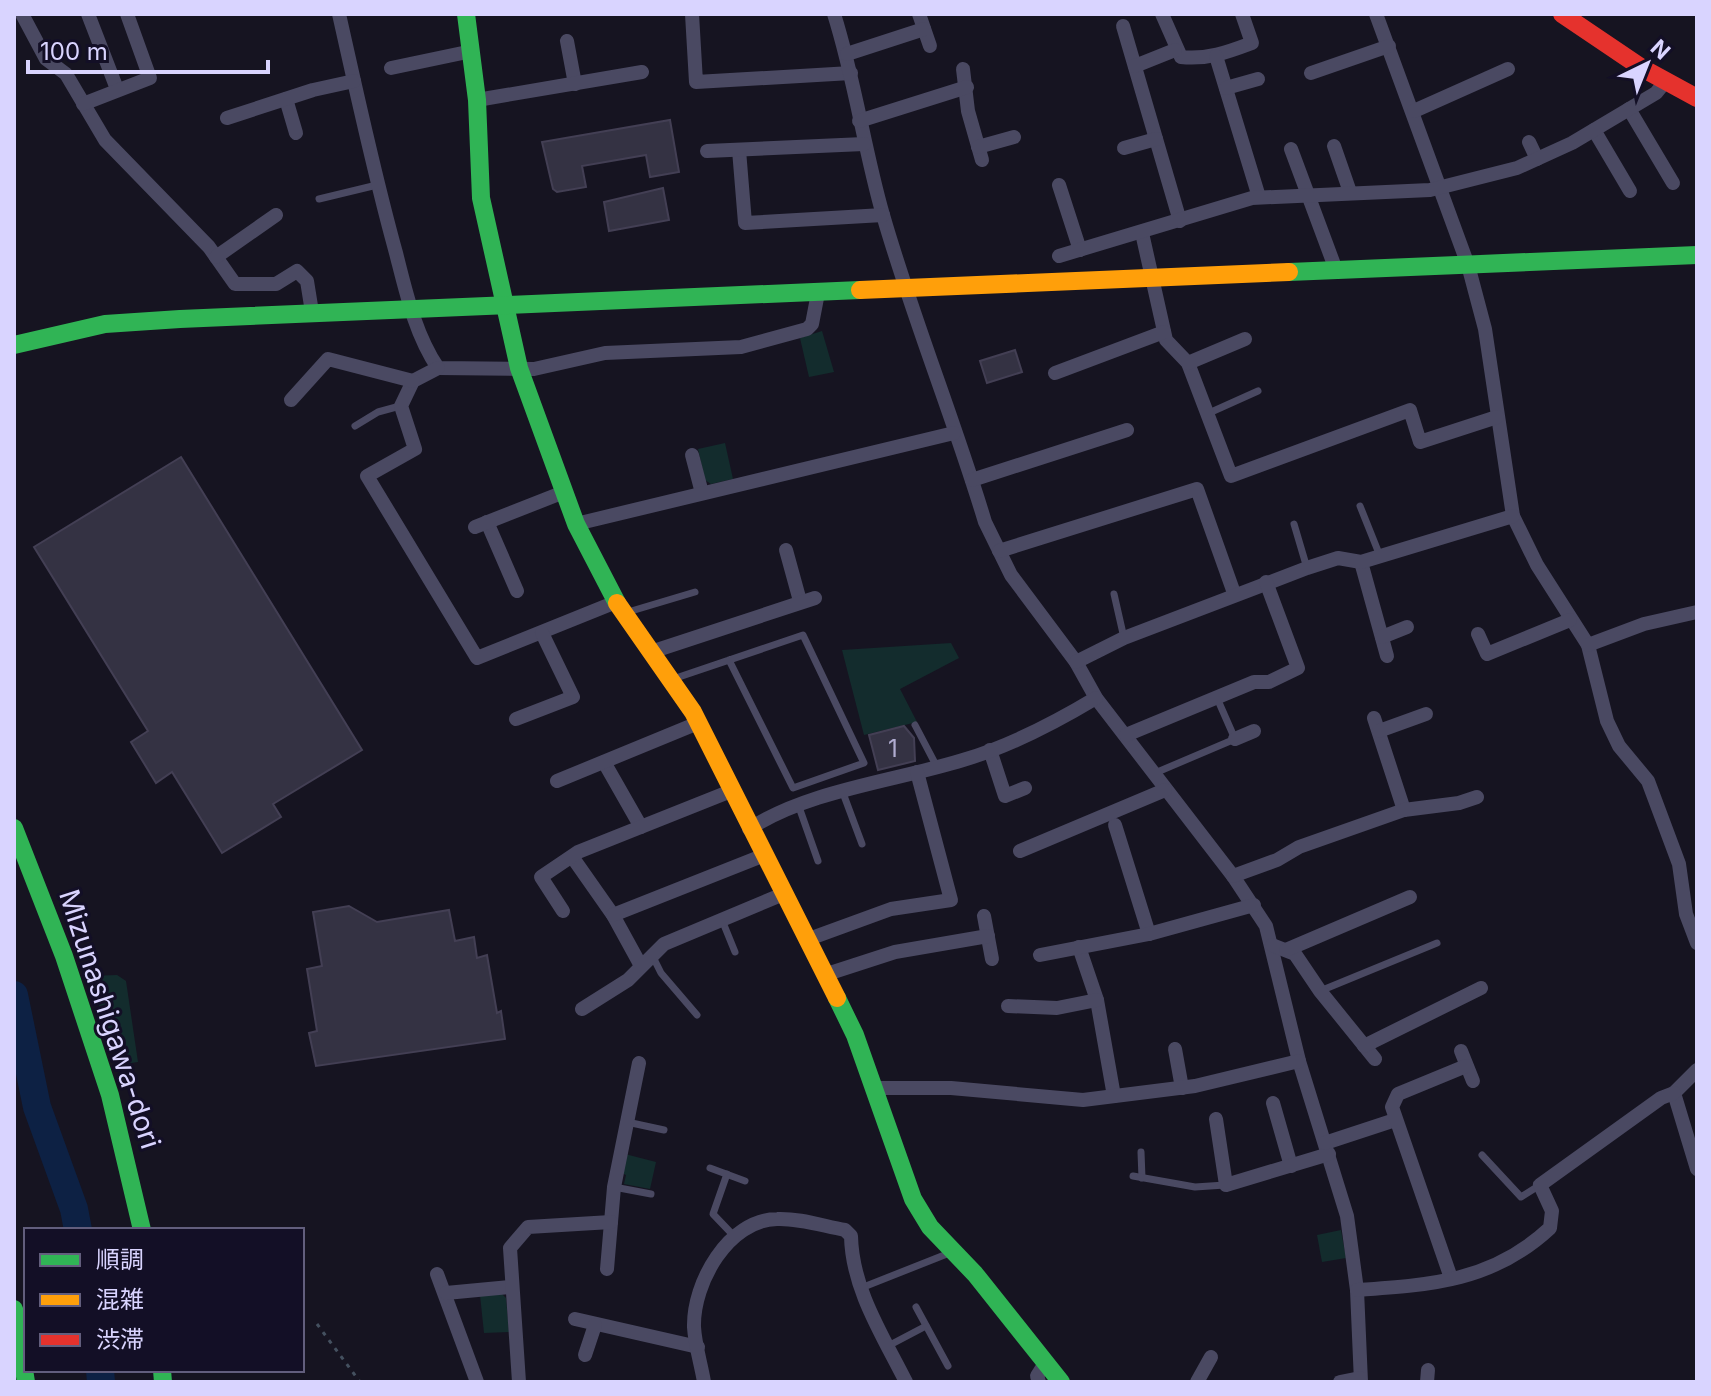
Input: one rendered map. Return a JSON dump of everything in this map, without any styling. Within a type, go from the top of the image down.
[{"type":"street","points":[[22,14],[46,59],[66,74],[105,140],[216,257],[235,284],[276,284],[290,273],[303,275],[312,312]]},
{"type":"street","points":[[88,14],[117,89]]},
{"type":"street","points":[[83,104],[150,78],[127,14]]},
{"type":"street","points":[[339,14],[377,185],[411,309],[438,368]]},
{"type":"street","points":[[466,14],[477,100],[481,198],[519,368],[576,524],[620,608],[698,723],[781,895],[855,1035],[913,1199],[930,1227],[955,1251],[1041,1374],[1061,1382]]},
{"type":"street","points":[[692,14],[696,82],[851,73]]},
{"type":"street","points":[[834,14],[847,54],[864,144],[883,215],[954,433],[999,551],[1011,575],[1076,662],[1096,698],[1233,876],[1279,948],[1299,1061],[1347,1216],[1357,1290],[1360,1380],[1340,1382]]},
{"type":"street","points":[[919,14],[930,46]]},
{"type":"street","points":[[1162,14],[1175,50],[1181,57],[1216,56],[1252,43],[1242,14]]},
{"type":"street","points":[[1376,14],[1442,187],[1468,265],[1485,329],[1513,516],[1570,620],[1588,645],[1607,721],[1619,746],[1648,781],[1684,884],[1686,914],[1697,943]]},
{"type":"street","points":[[1562,14],[1665,82],[1697,98]]},
{"type":"street","points":[[1123,26],[1180,221]]},
{"type":"street","points":[[847,54],[924,29]]},
{"type":"street","points":[[567,41],[575,84]]},
{"type":"street","points":[[1311,73],[1389,46]]},
{"type":"street","points":[[1135,66],[1175,50]]},
{"type":"street","points":[[391,68],[472,51]]},
{"type":"street","points":[[1216,56],[1226,88],[1226,110],[1259,197]]},
{"type":"street","points":[[963,69],[968,111],[980,154],[1014,137]]},
{"type":"street","points":[[1414,111],[1463,82],[1508,69]]},
{"type":"street","points":[[477,100],[642,72]]},
{"type":"street","points":[[1226,88],[1258,79]]},
{"type":"street","points":[[227,118],[354,81]]},
{"type":"street","points":[[1059,256],[1259,197],[1442,187],[1537,159],[1656,93],[1665,82]]},
{"type":"street","points":[[859,121],[967,87]]},
{"type":"street","points":[[286,99],[296,133]]},
{"type":"street","points":[[1629,109],[1673,183]]},
{"type":"street","points":[[1594,130],[1630,191]]},
{"type":"street","points":[[1124,148],[1156,139]]},
{"type":"street","points":[[1529,142],[1537,159]]},
{"type":"street","points":[[707,151],[864,144]]},
{"type":"street","points":[[1334,146],[1350,192]]},
{"type":"street","points":[[1291,149],[1336,270]]},
{"type":"street","points":[[739,150],[745,223],[883,215]]},
{"type":"street","points":[[1059,185],[1080,250]]},
{"type":"street","points":[[216,257],[276,215]]},
{"type":"street","points":[[1142,233],[1166,340],[1188,363],[1231,476],[1410,410],[1423,459]]},
{"type":"street","points":[[14,345],[105,324],[312,312],[1697,255]]},
{"type":"street","points":[[620,608],[477,658],[367,476],[415,449],[401,406],[413,381],[438,368],[534,369],[605,353],[741,347],[800,332],[812,324],[818,293]]},
{"type":"street","points":[[1055,373],[1164,332]]},
{"type":"street","points":[[1188,363],[1245,339]]},
{"type":"street","points":[[291,400],[328,359],[413,381]]},
{"type":"street","points":[[1420,442],[1497,417]]},
{"type":"street","points":[[972,480],[1127,430]]},
{"type":"street","points":[[576,524],[954,433]]},
{"type":"street","points":[[692,455],[702,493]]},
{"type":"street","points":[[999,551],[1197,489],[1234,593]]},
{"type":"street","points":[[517,591],[504,578],[481,525],[564,492]]},
{"type":"street","points":[[1076,662],[1124,638],[1234,593],[1307,568],[1338,558],[1361,562],[1381,557],[1513,516]]},
{"type":"street","points":[[651,652],[808,600],[786,550]]},
{"type":"street","points":[[1361,562],[1387,656]]},
{"type":"street","points":[[1126,735],[1298,668],[1266,582]]},
{"type":"street","points":[[734,607],[739,622]]},
{"type":"street","points":[[1588,645],[1644,624],[1697,612]]},
{"type":"street","points":[[1478,634],[1487,654],[1570,620]]},
{"type":"street","points":[[1382,637],[1407,627]]},
{"type":"street","points":[[516,719],[573,697],[542,633]]},
{"type":"street","points":[[749,829],[767,818],[799,807],[990,750],[1096,698]]},
{"type":"street","points":[[1404,810],[1376,725],[1426,714]]},
{"type":"street","points":[[557,781],[698,723]]},
{"type":"street","points":[[1235,739],[1254,731]]},
{"type":"street","points":[[990,750],[1005,796],[1025,788]]},
{"type":"street","points":[[604,762],[641,827]]},
{"type":"street","points":[[806,940],[891,909],[951,900],[917,772]]},
{"type":"street","points":[[1020,851],[1165,790]]},
{"type":"street","points":[[541,877],[578,852],[731,791]]},
{"type":"street","points":[[1233,876],[1277,860],[1299,847],[1404,810],[1459,803],[1477,797]]},
{"type":"street","points":[[1115,825],[1149,934]]},
{"type":"street","name":"Mizunashigawa-dori","points":[[14,828],[64,956],[110,1095],[142,1228]]},
{"type":"street","points":[[613,915],[762,856]]},
{"type":"street","points":[[573,858],[646,960]]},
{"type":"street","points":[[531,863],[563,911]]},
{"type":"street","points":[[582,1009],[628,980],[664,944],[781,895]]},
{"type":"street","points":[[1279,948],[1410,897]]},
{"type":"street","points":[[1354,902],[1361,918]]},
{"type":"street","points":[[1040,955],[1149,934],[1254,905]]},
{"type":"street","points":[[984,916],[992,959]]},
{"type":"street","points":[[824,975],[895,952],[988,936]]},
{"type":"street","points":[[1079,947],[1097,1000],[1114,1096]]},
{"type":"street","points":[[1279,948],[1295,954],[1320,991],[1375,1059]]},
{"type":"street","points":[[1364,1046],[1481,988]]},
{"type":"street","points":[[1008,1006],[1057,1008],[1097,1000]]},
{"type":"street","points":[[1175,1049],[1182,1088]]},
{"type":"street","points":[[1461,1051],[1473,1081]]},
{"type":"street","points":[[874,1088],[951,1088],[1083,1100],[1182,1088],[1299,1061]]},
{"type":"street","points":[[607,1269],[614,1187],[639,1063]]},
{"type":"street","points":[[1451,1278],[1392,1107],[1398,1094],[1466,1066]]},
{"type":"street","points":[[1357,1290],[1414,1287],[1501,1265],[1550,1228],[1552,1211],[1540,1185],[1661,1098],[1674,1093],[1697,1070]]},
{"type":"street","points":[[1674,1093],[1697,1169]]},
{"type":"street","points":[[1273,1103],[1291,1166]]},
{"type":"street","points":[[1216,1119],[1226,1185],[1291,1166],[1395,1120]]},
{"type":"street","points":[[704,1382],[695,1316],[701,1285],[734,1236],[756,1223],[775,1218],[845,1230],[851,1236],[852,1258],[861,1288],[906,1382]]},
{"type":"street","points":[[519,1382],[510,1287],[510,1248],[528,1227],[611,1222]]},
{"type":"street","points":[[437,1274],[477,1382]]},
{"type":"street","points":[[446,1293],[510,1287]]},
{"type":"street","points":[[14,1309],[24,1370]]},
{"type":"street","points":[[575,1319],[698,1347]]},
{"type":"street","points":[[585,1355],[595,1325]]},
{"type":"street","points":[[1197,1382],[1211,1357]]},
{"type":"lane","points":[[319,199],[377,185]]},
{"type":"lane","points":[[1209,413],[1258,391]]},
{"type":"lane","points":[[355,426],[378,412],[401,406]]},
{"type":"lane","points":[[1360,506],[1381,557]]},
{"type":"lane","points":[[1294,524],[1307,568]]},
{"type":"lane","points":[[620,608],[695,592]]},
{"type":"lane","points":[[1114,594],[1124,638]]},
{"type":"lane","points":[[671,680],[729,660],[803,635],[864,763],[793,788],[729,660]]},
{"type":"lane","points":[[1153,774],[1235,739],[1217,697]]},
{"type":"lane","points":[[915,725],[937,767]]},
{"type":"lane","points":[[843,793],[862,844]]},
{"type":"lane","points":[[799,807],[818,861]]},
{"type":"lane","points":[[722,919],[735,952]]},
{"type":"lane","points":[[1320,991],[1437,943]]},
{"type":"lane","points":[[646,960],[697,1015]]},
{"type":"lane","points":[[626,1121],[664,1130]]},
{"type":"lane","points":[[1141,1152],[1137,1177],[1195,1187],[1226,1185]]},
{"type":"lane","points":[[1482,1155],[1521,1197],[1540,1185]]},
{"type":"lane","points":[[710,1168],[745,1181]]},
{"type":"lane","points":[[727,1174],[713,1214],[734,1236]]},
{"type":"lane","points":[[614,1187],[651,1194]]},
{"type":"lane","points":[[861,1288],[955,1251]]},
{"type":"lane","points":[[916,1307],[948,1366]]},
{"type":"lane","points":[[888,1346],[926,1326]]},
{"type":"path","points":[[317,1324],[360,1382]]},
{"type":"green space","points":[[822,331],[834,372],[809,377],[800,338]]},
{"type":"green space","points":[[725,443],[733,479],[711,484],[705,480],[698,449]]},
{"type":"green space","points":[[951,643],[959,658],[900,689],[917,722],[864,735],[842,650]]},
{"type":"green space","points":[[117,975],[126,981],[138,1062],[124,1064],[118,1060],[89,976]]},
{"type":"green space","points":[[625,1154],[656,1162],[650,1189],[624,1184]]},
{"type":"green space","points":[[1341,1230],[1346,1258],[1322,1262],[1317,1235]]},
{"type":"green space","points":[[501,1293],[506,1298],[509,1332],[484,1333],[480,1295]]},
{"type":"building","points":[[670,120],[679,172],[650,177],[646,155],[582,166],[586,187],[557,192],[553,189],[542,142]]},
{"type":"building","points":[[663,188],[669,220],[609,231],[604,202]]},
{"type":"building","points":[[1015,350],[1022,372],[987,383],[980,361]]},
{"type":"building","points":[[181,457],[362,750],[273,804],[281,817],[222,853],[172,772],[156,783],[131,742],[148,731],[34,547]]},
{"type":"building","points":[[904,726],[914,738],[915,761],[878,770],[869,735]]},
{"type":"building","points":[[349,906],[377,922],[449,910],[455,941],[474,937],[477,958],[487,955],[505,1039],[316,1066],[309,1033],[317,1031],[307,969],[322,966],[313,912]]},
{"type":"waterway","points":[[14,995],[37,1107],[74,1209],[78,1228]]},
{"type":"waterway","points":[[100,1372],[101,1382]]},
{"type":"traffic: fast","points":[[466,14],[477,100],[481,198],[519,368],[576,524],[617,603]]},
{"type":"traffic: fast","points":[[1289,272],[1697,255]]},
{"type":"traffic: fast","points":[[14,345],[105,324],[180,319],[860,290]]},
{"type":"traffic: fast","points":[[14,828],[64,956],[110,1095],[142,1228]]},
{"type":"traffic: fast","points":[[837,998],[855,1035],[913,1199],[930,1227],[975,1274],[1061,1382]]},
{"type":"traffic: fast","points":[[14,1309],[24,1370]]},
{"type":"traffic: fast","points":[[24,1372],[26,1382]]},
{"type":"traffic: fast","points":[[162,1372],[163,1382]]},
{"type":"traffic: slow","points":[[860,290],[1289,272]]},
{"type":"traffic: slow","points":[[617,603],[693,712],[837,998]]},
{"type":"traffic: jam","points":[[1562,14],[1642,68],[1697,98]]}]
